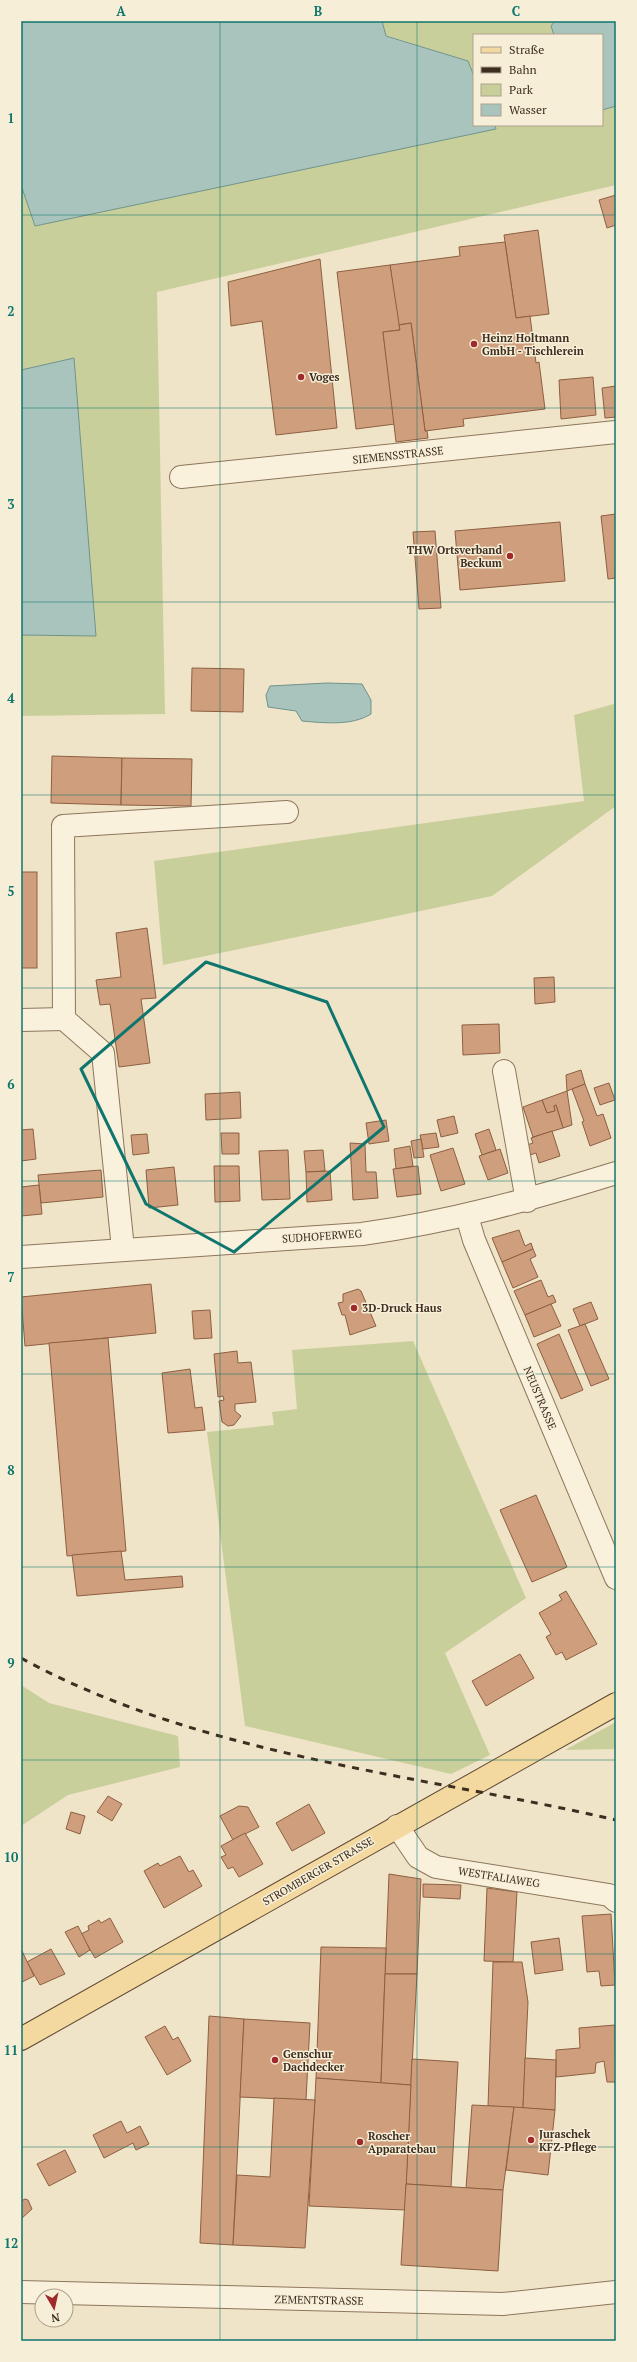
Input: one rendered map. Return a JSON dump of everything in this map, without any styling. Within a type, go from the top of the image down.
[{"type":"main road","name":"STROMBERGER STRASSE","points":[[21,2039],[616,1704]]},
{"type":"street","name":"SIEMENSSTRASSE","points":[[181,477],[616,432]]},
{"type":"street","points":[[64,1019],[63,826],[287,812]]},
{"type":"street","points":[[21,1020],[64,1019],[103,1053],[123,1248]]},
{"type":"street","points":[[504,1071],[528,1200]]},
{"type":"street","name":"SUDHOFERWEG","points":[[21,1257],[123,1248],[362,1234],[419,1226],[467,1216],[528,1200],[616,1173]]},
{"type":"street","name":"NEUSTRASSE","points":[[467,1216],[477,1247],[616,1578]]},
{"type":"street","name":"WESTFALIAWEG","points":[[397,1826],[418,1857],[436,1867],[609,1895],[616,1902]]},
{"type":"street","name":"ZEMENTSTRASSE","points":[[21,2292],[503,2304],[616,2292]]},
{"type":"highlighted area","points":[[206,962],[327,1002],[384,1127],[234,1252],[146,1204],[81,1069]]},
{"type":"green space","points":[[382,21],[555,21],[551,26],[554,34],[473,34],[473,74],[468,61],[385,35]]},
{"type":"green space","points":[[616,106],[616,185],[157,292],[165,714],[21,716],[21,635],[96,636],[74,358],[21,370],[21,185],[35,226],[496,129],[495,126],[603,126],[603,110]]},
{"type":"green space","points":[[614,704],[616,806],[492,896],[163,965],[154,861],[584,801],[574,715]]},
{"type":"green space","points":[[413,1341],[526,1598],[445,1653],[490,1755],[451,1774],[245,1726],[207,1432],[274,1425],[272,1412],[297,1409],[292,1350]]},
{"type":"green space","points":[[21,1685],[49,1703],[178,1736],[180,1767],[68,1795],[21,1826]]},
{"type":"green space","points":[[616,1722],[616,1749],[565,1750]]},
{"type":"water","points":[[21,21],[382,21],[386,36],[468,61],[473,74],[473,126],[495,126],[496,129],[35,226],[21,185]]},
{"type":"water","points":[[555,21],[616,21],[616,106],[603,110],[603,34],[554,34],[551,26]]},
{"type":"water","points":[[74,358],[96,636],[21,635],[21,370]]},
{"type":"water","points":[[327,683],[362,684],[371,700],[371,714],[363,718],[338,723],[302,721],[296,711],[268,707],[266,695],[270,686]]},
{"type":"building","points":[[616,195],[616,225],[607,228],[599,200]]},
{"type":"building","points":[[538,230],[549,314],[516,318],[504,235]]},
{"type":"building","name":"Heinz Holtmann GmbH - Tischlerein","points":[[505,242],[516,318],[530,316],[536,363],[539,362],[545,409],[463,419],[464,426],[425,431],[411,323],[398,325],[390,265],[460,256],[459,247]]},
{"type":"building","name":"Voges","points":[[320,259],[337,428],[276,435],[262,321],[231,326],[228,282]]},
{"type":"building","points":[[390,265],[400,330],[383,332],[395,424],[356,429],[337,272]]},
{"type":"building","points":[[411,323],[425,431],[427,431],[428,438],[396,442],[383,332],[400,330],[399,325]]},
{"type":"building","points":[[593,377],[596,415],[561,419],[559,380]]},
{"type":"building","points":[[616,386],[616,417],[605,418],[602,388]]},
{"type":"building","points":[[616,514],[616,578],[608,579],[601,516]]},
{"type":"building","name":"THW Ortsverband Beckum","points":[[560,522],[565,581],[460,590],[455,531]]},
{"type":"building","points":[[435,531],[441,608],[419,609],[413,532]]},
{"type":"building","points":[[192,668],[244,669],[243,712],[191,711]]},
{"type":"building","points":[[52,756],[122,758],[121,805],[51,803]]},
{"type":"building","points":[[122,758],[192,759],[191,806],[121,805]]},
{"type":"building","points":[[21,872],[37,872],[37,968],[21,968]]},
{"type":"building","points":[[147,928],[156,998],[141,999],[150,1063],[119,1067],[110,1004],[100,1005],[96,980],[121,977],[116,933]]},
{"type":"building","points":[[554,977],[555,1002],[535,1004],[534,978]]},
{"type":"building","points":[[499,1024],[500,1053],[463,1055],[462,1025]]},
{"type":"building","points":[[581,1070],[585,1084],[567,1091],[566,1075]]},
{"type":"building","points":[[609,1083],[615,1100],[600,1105],[594,1088]]},
{"type":"building","points":[[585,1084],[597,1116],[603,1114],[611,1138],[590,1146],[582,1122],[584,1121],[572,1089]]},
{"type":"building","points":[[567,1091],[572,1125],[563,1128],[556,1105],[554,1106],[555,1111],[547,1113],[542,1100]]},
{"type":"building","points":[[240,1092],[241,1118],[206,1120],[205,1094]]},
{"type":"building","points":[[542,1100],[547,1113],[555,1111],[554,1106],[556,1105],[563,1128],[533,1137],[523,1107]]},
{"type":"building","points":[[454,1116],[458,1133],[441,1137],[437,1120]]},
{"type":"building","points":[[386,1120],[389,1141],[369,1144],[366,1123]]},
{"type":"building","points":[[33,1129],[36,1159],[21,1161],[21,1130]]},
{"type":"building","points":[[489,1129],[496,1150],[482,1155],[475,1134]]},
{"type":"building","points":[[552,1131],[560,1156],[539,1163],[536,1153],[530,1155],[527,1145],[533,1143],[531,1138]]},
{"type":"building","points":[[221,1133],[239,1133],[239,1154],[222,1154]]},
{"type":"building","points":[[436,1133],[439,1147],[423,1149],[420,1135]]},
{"type":"building","points":[[147,1134],[149,1153],[133,1155],[131,1135]]},
{"type":"building","points":[[421,1139],[424,1157],[414,1158],[411,1141]]},
{"type":"building","points":[[350,1143],[365,1144],[366,1172],[376,1172],[378,1198],[353,1200]]},
{"type":"building","points":[[410,1146],[413,1166],[396,1169],[394,1149]]},
{"type":"building","points":[[453,1148],[465,1184],[441,1191],[430,1155]]},
{"type":"building","points":[[500,1149],[508,1173],[488,1180],[479,1156]]},
{"type":"building","points":[[288,1150],[290,1199],[262,1200],[259,1151]]},
{"type":"building","points":[[323,1150],[325,1171],[306,1172],[304,1151]]},
{"type":"building","points":[[214,1166],[239,1166],[240,1201],[215,1202]]},
{"type":"building","points":[[418,1166],[421,1194],[397,1197],[393,1169]]},
{"type":"building","points":[[174,1167],[178,1205],[149,1208],[146,1170]]},
{"type":"building","points":[[101,1170],[103,1197],[41,1203],[38,1175]]},
{"type":"building","points":[[330,1171],[332,1200],[307,1202],[306,1172]]},
{"type":"building","points":[[39,1185],[42,1214],[21,1216],[21,1187]]},
{"type":"building","points":[[519,1230],[525,1246],[531,1243],[533,1249],[502,1262],[492,1238]]},
{"type":"building","points":[[533,1249],[536,1256],[530,1259],[538,1277],[513,1288],[502,1262]]},
{"type":"building","points":[[541,1280],[548,1297],[553,1295],[556,1302],[525,1315],[514,1291]]},
{"type":"building","points":[[151,1284],[156,1333],[25,1346],[21,1297]]},
{"type":"building","name":"3D-Druck Haus","points":[[358,1289],[361,1291],[376,1326],[350,1335],[345,1315],[342,1315],[338,1303],[343,1302],[343,1294]]},
{"type":"building","points":[[591,1302],[598,1319],[580,1326],[573,1309]]},
{"type":"building","points":[[551,1304],[561,1326],[534,1337],[525,1315]]},
{"type":"building","points":[[210,1310],[212,1338],[194,1339],[192,1311]]},
{"type":"building","points":[[585,1324],[609,1379],[591,1386],[568,1330]]},
{"type":"building","points":[[559,1334],[583,1390],[561,1399],[537,1344]]},
{"type":"building","points":[[108,1338],[126,1551],[67,1556],[49,1343]]},
{"type":"building","points":[[237,1351],[238,1363],[251,1362],[256,1402],[235,1404],[235,1411],[241,1416],[234,1425],[228,1426],[222,1422],[219,1401],[224,1400],[223,1396],[218,1397],[214,1354]]},
{"type":"building","points":[[190,1369],[195,1408],[202,1407],[205,1430],[168,1433],[162,1373]]},
{"type":"building","points":[[536,1495],[567,1567],[532,1582],[500,1510]]},
{"type":"building","points":[[121,1551],[125,1580],[182,1576],[183,1587],[77,1596],[72,1555]]},
{"type":"building","points":[[566,1591],[597,1644],[566,1660],[562,1652],[556,1655],[546,1637],[551,1634],[539,1613],[562,1600],[559,1595]]},
{"type":"building","points":[[520,1654],[534,1678],[486,1706],[472,1681]]},
{"type":"building","points":[[108,1796],[122,1804],[112,1821],[97,1812]]},
{"type":"building","points":[[309,1804],[325,1833],[292,1851],[276,1823]]},
{"type":"building","points":[[239,1806],[248,1807],[259,1827],[233,1840],[220,1816]]},
{"type":"building","points":[[71,1812],[85,1816],[80,1834],[66,1829]]},
{"type":"building","points":[[245,1833],[263,1864],[239,1877],[233,1867],[228,1869],[221,1857],[226,1855],[221,1846]]},
{"type":"building","points":[[180,1856],[189,1872],[193,1870],[202,1886],[164,1908],[144,1871],[158,1863],[160,1866]]},
{"type":"building","points":[[389,1874],[421,1879],[417,1974],[385,1974]]},
{"type":"building","points":[[423,1884],[461,1885],[460,1899],[423,1897]]},
{"type":"building","points":[[487,1888],[517,1892],[513,1962],[484,1961]]},
{"type":"building","points":[[611,1914],[615,1985],[601,1986],[599,1971],[587,1972],[582,1916]]},
{"type":"building","points":[[110,1918],[123,1942],[95,1958],[81,1934],[89,1930],[88,1926],[99,1920],[101,1923]]},
{"type":"building","points":[[78,1926],[90,1950],[79,1957],[65,1932]]},
{"type":"building","points":[[559,1938],[563,1970],[535,1974],[531,1942]]},
{"type":"building","points":[[321,1947],[386,1948],[381,2083],[316,2078]]},
{"type":"building","points":[[51,1949],[65,1974],[40,1985],[27,1962]]},
{"type":"building","points":[[22,1951],[34,1976],[22,1982],[21,1981]]},
{"type":"building","points":[[493,1962],[522,1962],[528,2002],[523,2108],[488,2106]]},
{"type":"building","points":[[385,1974],[417,1974],[411,2085],[381,2083]]},
{"type":"building","points":[[209,2016],[244,2019],[233,2245],[200,2243]]},
{"type":"building","name":"Genschur Dachdecker","points":[[244,2019],[310,2023],[306,2100],[240,2097]]},
{"type":"building","points":[[615,2025],[616,2082],[607,2082],[604,2061],[596,2063],[595,2073],[556,2077],[556,2050],[580,2048],[579,2028]]},
{"type":"building","points":[[165,2026],[173,2040],[178,2037],[191,2061],[167,2075],[145,2037]]},
{"type":"building","points":[[525,2058],[556,2060],[555,2110],[523,2108]]},
{"type":"building","points":[[412,2059],[458,2062],[451,2187],[406,2184]]},
{"type":"building","name":"Roscher Apparatebau","points":[[316,2078],[411,2085],[405,2210],[309,2206]]},
{"type":"building","points":[[274,2098],[315,2100],[305,2248],[233,2245],[237,2175],[270,2177]]},
{"type":"building","points":[[472,2105],[514,2107],[503,2190],[466,2188]]},
{"type":"building","name":"Juraschek KFZ-Pflege","points":[[514,2107],[555,2110],[548,2175],[506,2170]]},
{"type":"building","points":[[121,2121],[127,2133],[140,2126],[149,2144],[136,2150],[133,2143],[104,2158],[93,2135]]},
{"type":"building","points":[[65,2150],[76,2172],[49,2186],[37,2164]]},
{"type":"building","points":[[406,2184],[503,2190],[498,2271],[401,2265]]},
{"type":"building","points":[[25,2199],[28,2200],[32,2209],[21,2219],[21,2201]]},
{"type":"railway","points":[[21,1658],[90,1691],[162,1719],[237,1741],[388,1775],[616,1820]]},
{"type":"place","name":"Heinz Holtmann GmbH - Tischlerein","points":[[474,344]]},
{"type":"place","name":"Voges","points":[[301,377]]},
{"type":"place","name":"THW Ortsverband Beckum","points":[[510,556]]},
{"type":"place","name":"3D-Druck Haus","points":[[354,1308]]},
{"type":"place","name":"Genschur Dachdecker","points":[[275,2060]]},
{"type":"place","name":"Juraschek KFZ-Pflege","points":[[531,2140]]},
{"type":"place","name":"Roscher Apparatebau","points":[[360,2142]]}]
